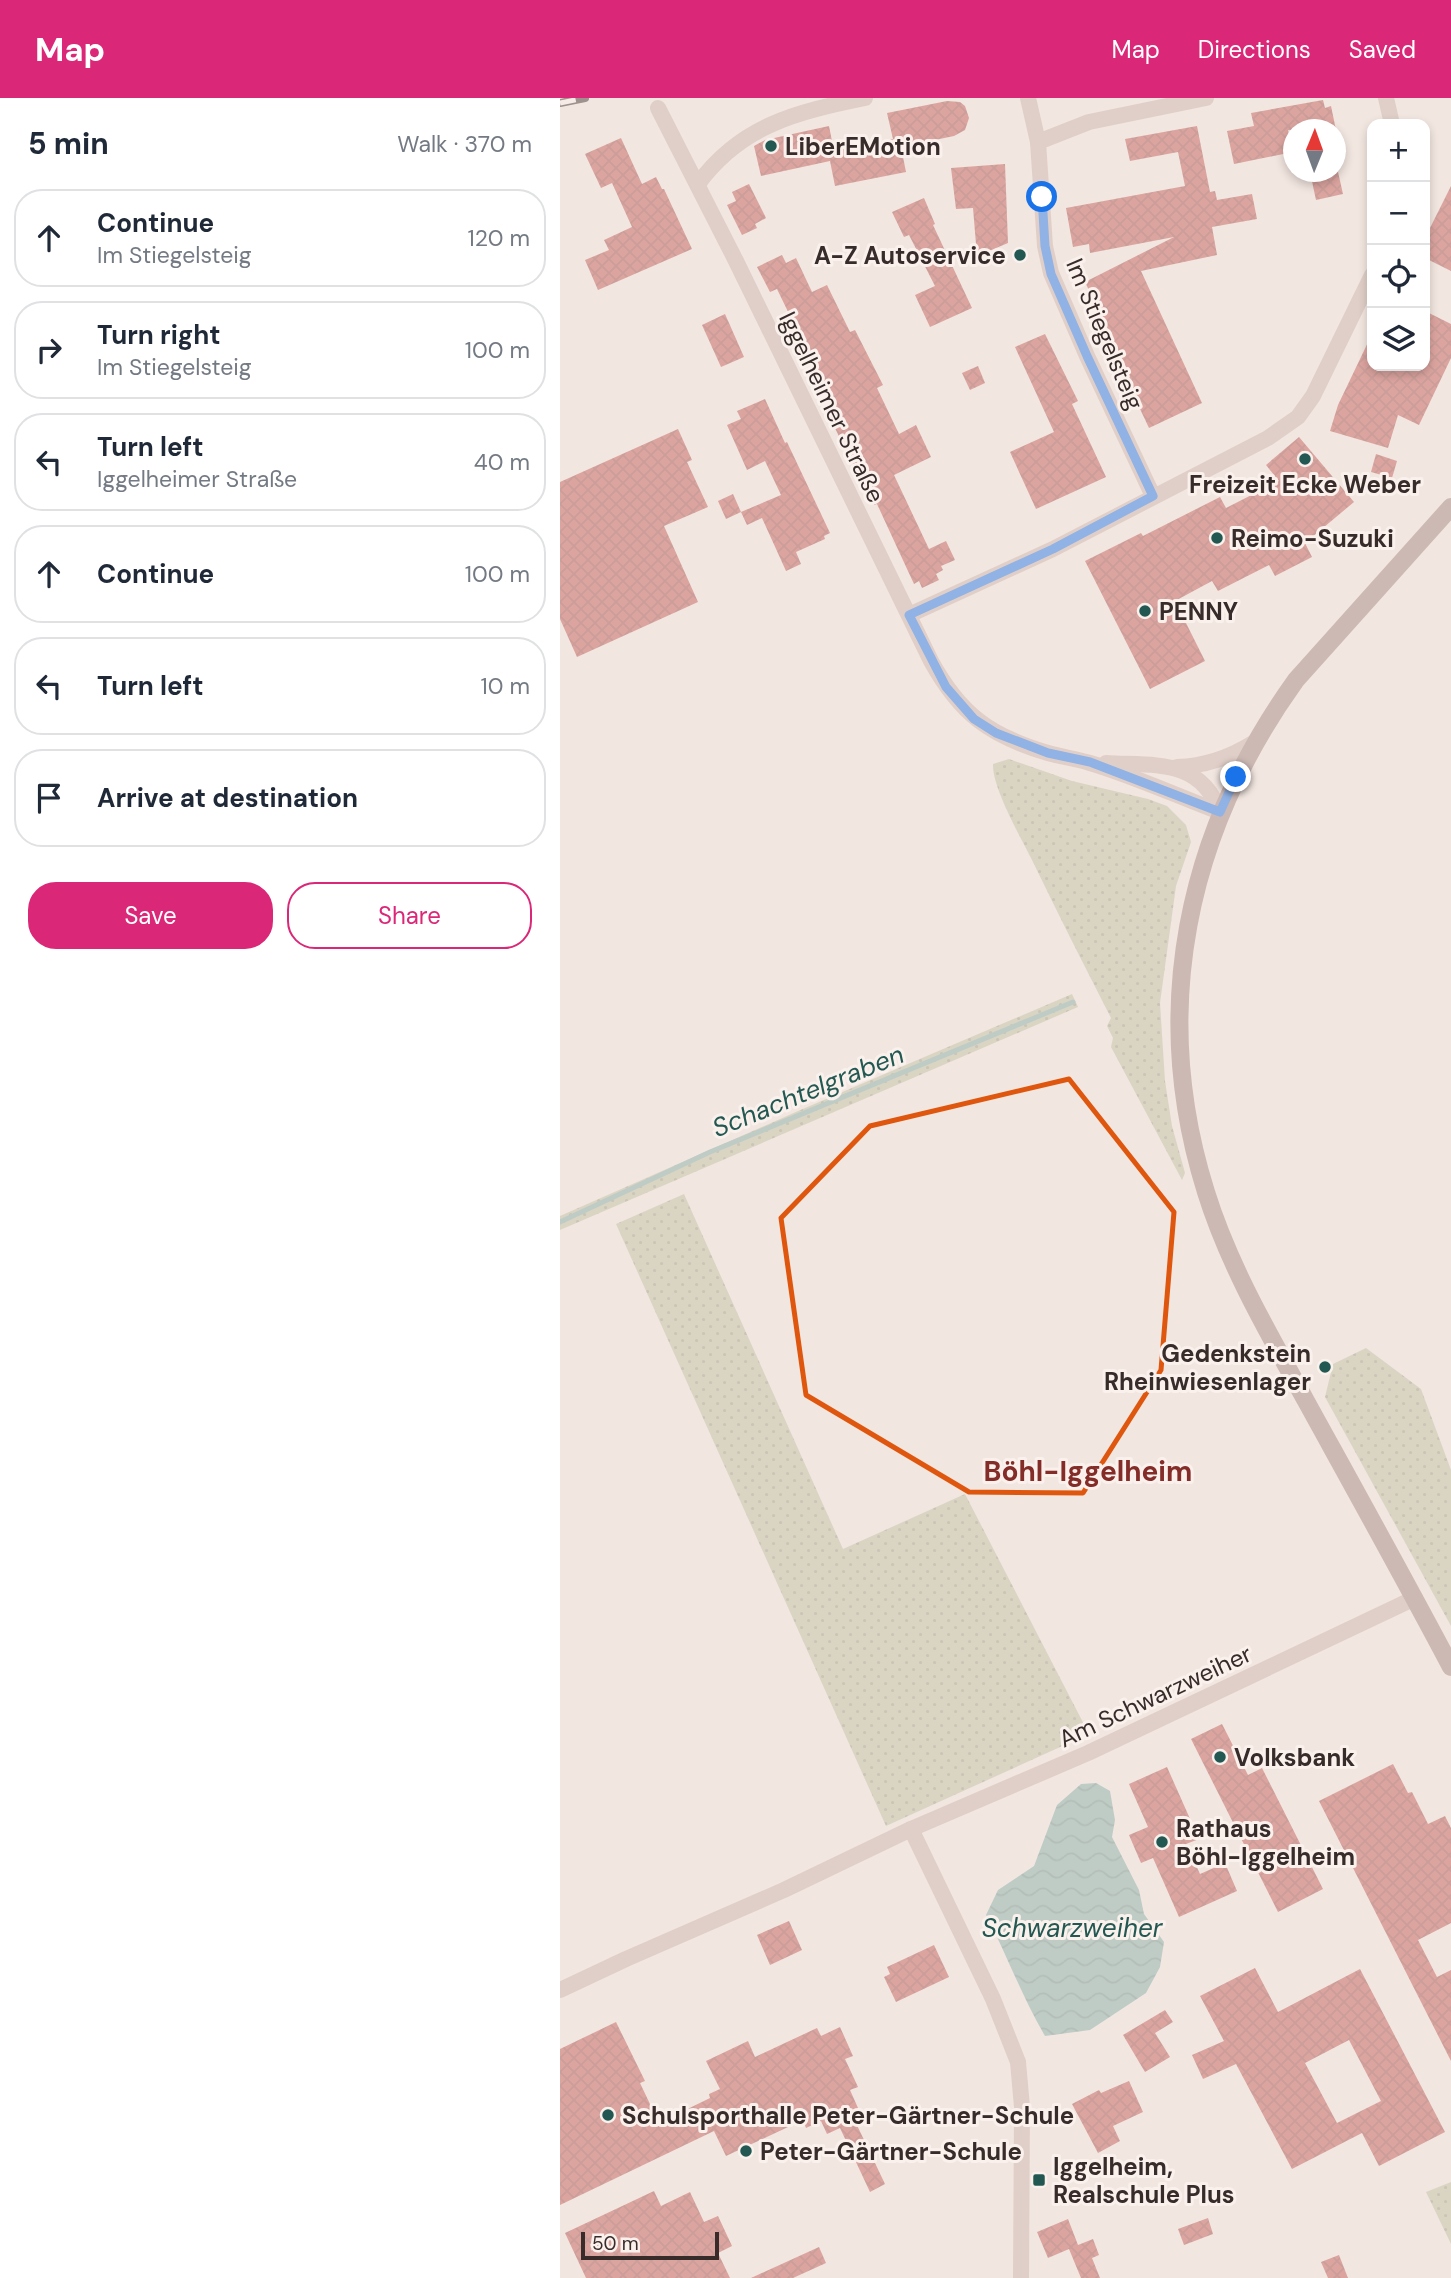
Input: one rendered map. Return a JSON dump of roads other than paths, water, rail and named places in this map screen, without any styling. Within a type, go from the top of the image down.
[{"type":"main road","points":[[1451,507],[1320,651],[1288,690],[1254,743],[1220,812],[1209,842],[1192,905],[1180,991],[1182,1077],[1197,1162],[1217,1224],[1243,1283],[1451,1667]]},
{"type":"street","points":[[698,184],[729,149],[757,130],[816,108],[865,98]]},
{"type":"street","name":"Im Stiegelsteig","points":[[1028,98],[1038,142],[1045,246],[1051,274],[1153,496]]},
{"type":"street","points":[[1038,142],[1090,121],[1206,98]]},
{"type":"street","points":[[1386,98],[1391,119]]},
{"type":"street","name":"Iggelheimer Straße","points":[[658,108],[946,687],[974,719],[996,733],[1039,750],[1090,762]]},
{"type":"street","points":[[909,615],[1053,549],[1268,438],[1298,417],[1313,396],[1367,285]]},
{"type":"street","points":[[1090,762],[1194,766],[1215,762],[1254,743]]},
{"type":"street","points":[[1090,762],[1220,812]]},
{"type":"street","points":[[1173,767],[1189,773],[1204,784],[1214,796],[1220,812]]},
{"type":"street","name":"Am Schwarzweiher","points":[[560,1990],[784,1891],[911,1829],[1088,1753],[1415,1598]]},
{"type":"street","points":[[911,1829],[993,1998],[1018,2062],[1022,2107],[1021,2278]]},
{"type":"water","name":"Schwarzweiher","points":[[1096,1783],[1110,1791],[1115,1820],[1112,1837],[1139,1890],[1144,1914],[1164,1942],[1160,1967],[1146,1993],[1090,2030],[1045,2036],[986,1915],[998,1890],[1034,1866],[1057,1805],[1081,1784]]},
{"type":"waterway","name":"Schachtelgraben","points":[[560,1222],[710,1152],[1073,1002]]},
{"type":"railway","points":[[560,103],[585,98]]},
{"type":"place","name":"LiberEMotion","points":[[771,146]]},
{"type":"place","name":"A-Z Autoservice","points":[[1020,255]]},
{"type":"place","name":"Freizeit Ecke Weber","points":[[1305,459]]},
{"type":"place","name":"Reimo-Suzuki","points":[[1217,538]]},
{"type":"place","name":"PENNY","points":[[1145,611]]},
{"type":"place","name":"Gedenkstein Rheinwiesenlager","points":[[1325,1367]]},
{"type":"place","name":"Volksbank","points":[[1220,1757]]},
{"type":"place","name":"Rathaus Böhl-Iggelheim","points":[[1162,1842]]},
{"type":"place","name":"Schulsporthalle Peter-Gärtner-Schule","points":[[608,2115]]},
{"type":"place","name":"Peter-Gärtner-Schule","points":[[746,2151]]},
{"type":"place","name":"Iggelheim, Realschule Plus","points":[[1039,2180]]},
{"type":"district","name":"Böhl-Iggelheim","points":[[1088,1471]]}]
